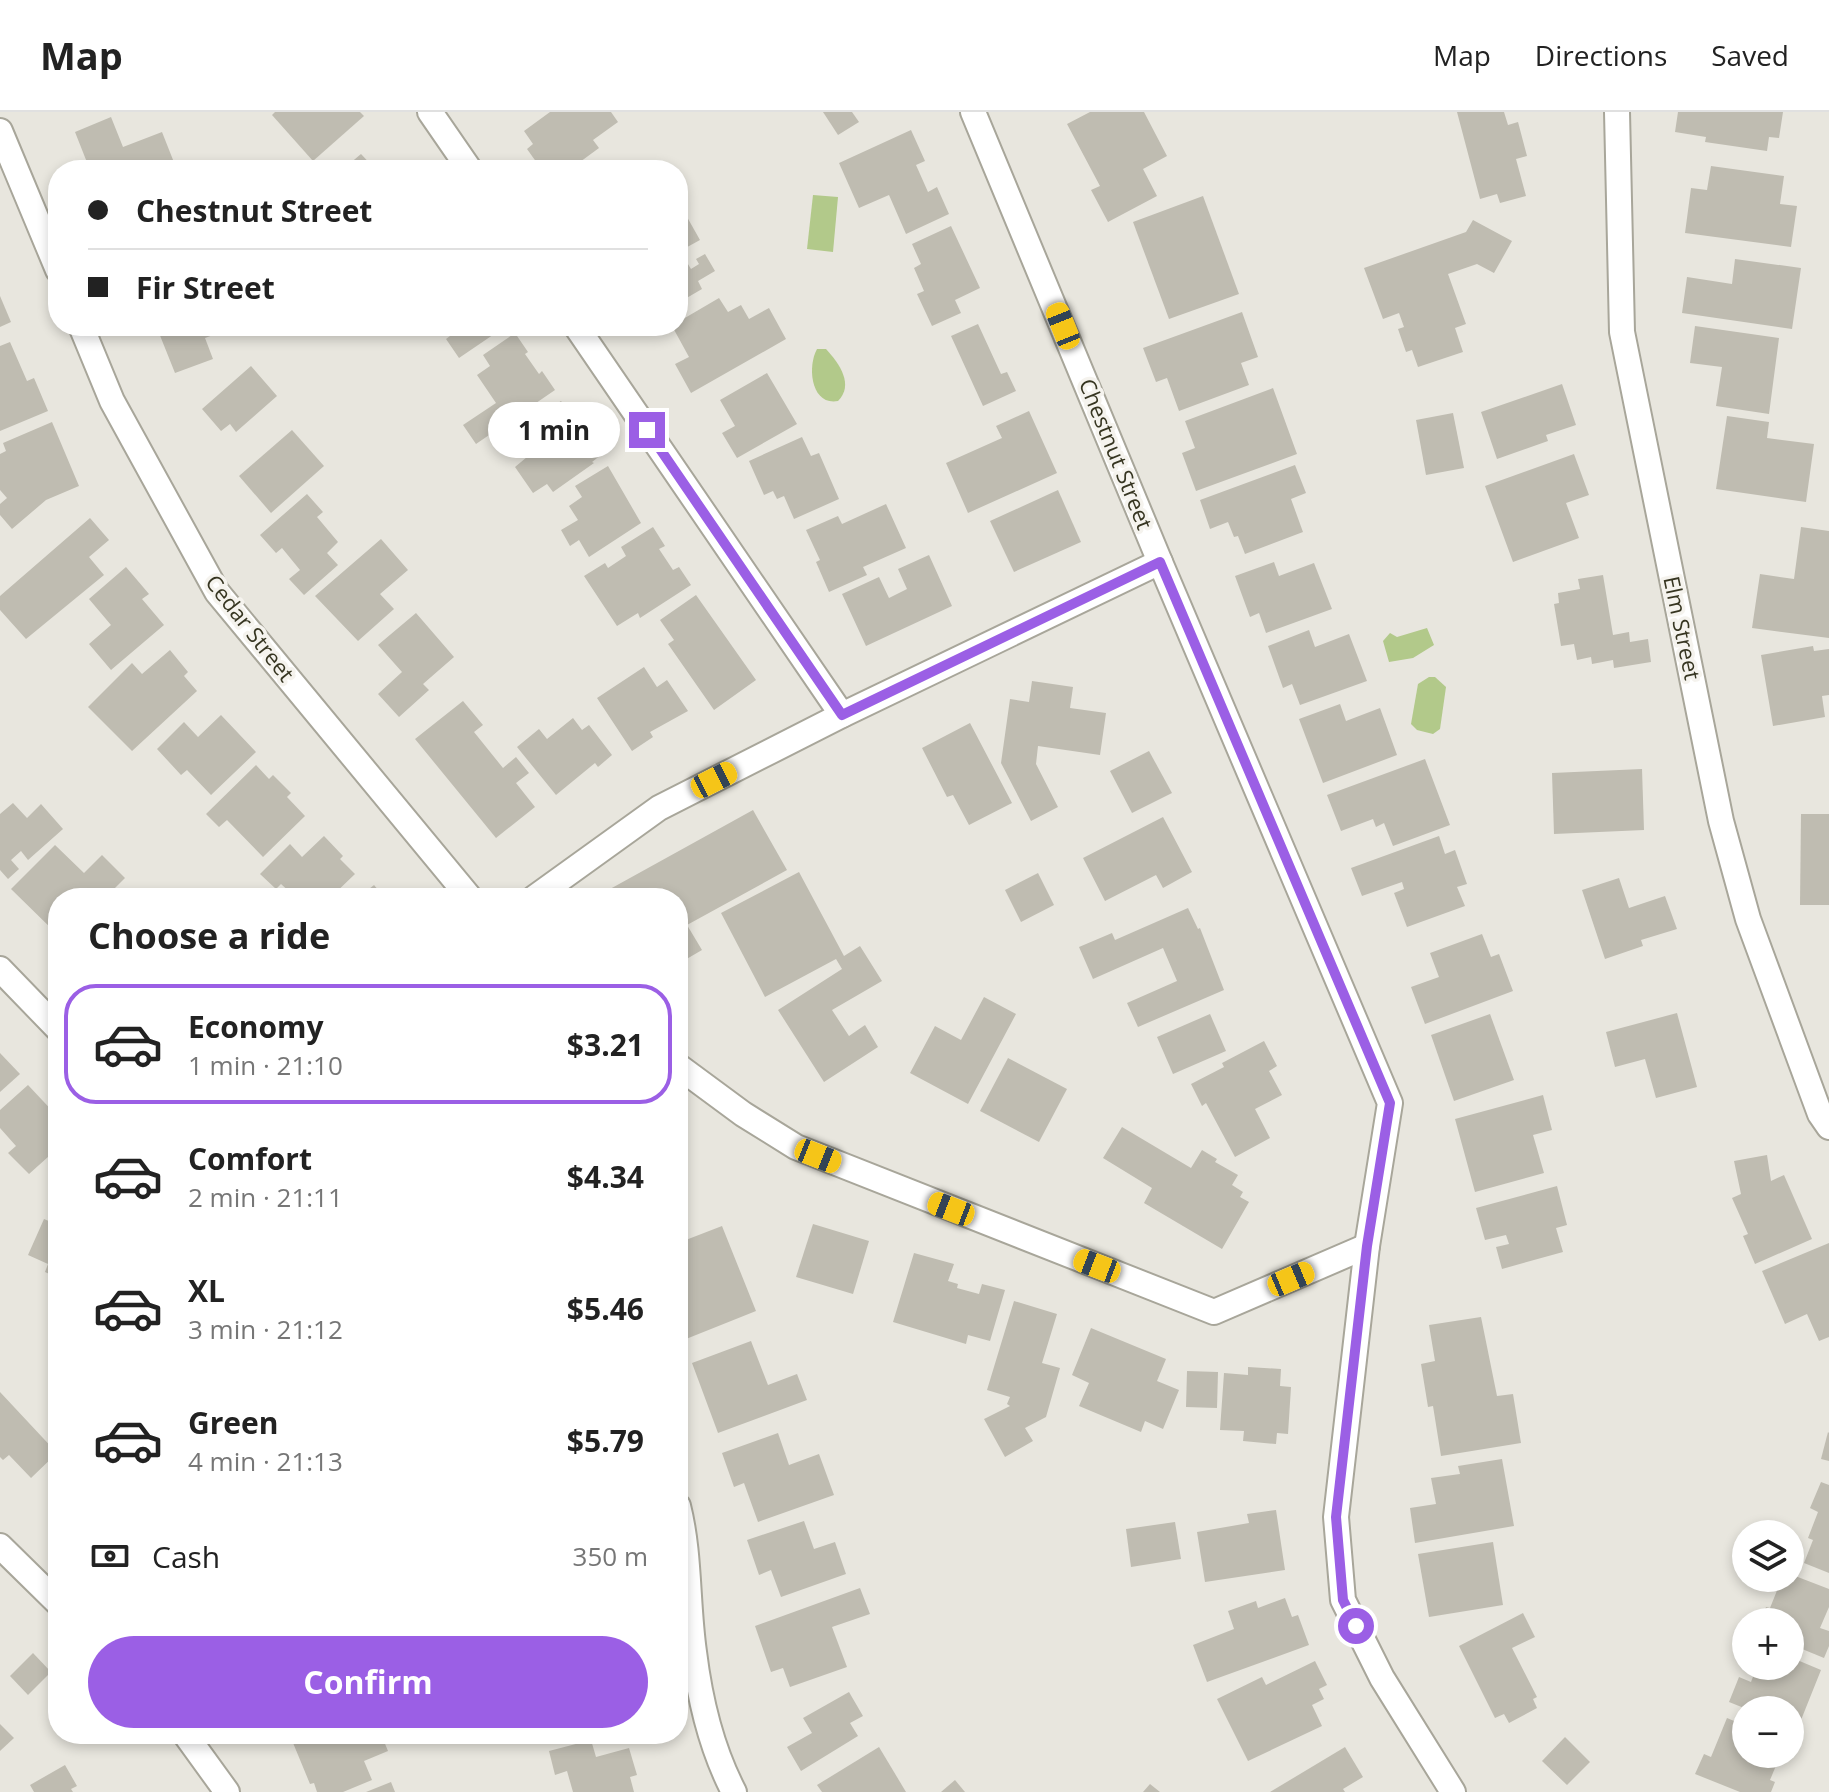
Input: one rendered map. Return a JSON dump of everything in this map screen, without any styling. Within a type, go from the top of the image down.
[{"type":"street","points":[[430,112],[463,160]]},
{"type":"street","name":"Chestnut Street","points":[[973,112],[1390,1103],[1367,1246],[1336,1517],[1343,1600],[1382,1678],[1453,1792]]},
{"type":"street","name":"Elm Street","points":[[1617,112],[1622,332],[1718,806],[1748,919],[1820,1114],[1829,1127]]},
{"type":"street","points":[[0,131],[48,246]]},
{"type":"street","name":"Cedar Street","points":[[85,336],[112,401],[217,592],[462,888]]},
{"type":"street","points":[[583,336],[842,715]]},
{"type":"street","points":[[548,888],[659,808],[842,715],[1160,562]]},
{"type":"street","points":[[0,969],[48,1019]]},
{"type":"street","points":[[688,1073],[743,1114],[796,1147],[1214,1312],[1367,1246]]},
{"type":"street","points":[[0,1546],[48,1593]]},
{"type":"street","points":[[688,1572],[694,1651],[704,1712],[718,1761],[734,1792]]},
{"type":"street","points":[[192,1744],[227,1792]]},
{"type":"shaded area","points":[[813,195],[838,197],[833,252],[807,249]]},
{"type":"shaded area","points":[[817,349],[826,349],[843,375],[845,388],[838,401],[822,398],[814,384],[812,365]]},
{"type":"shaded area","points":[[1427,628],[1434,645],[1413,658],[1389,662],[1383,641],[1390,633],[1397,637]]},
{"type":"shaded area","points":[[1435,677],[1446,687],[1440,729],[1433,734],[1417,730],[1411,724],[1418,684]]},
{"type":"building","points":[[275,112],[360,112],[364,116],[312,160],[272,115]]},
{"type":"building","points":[[550,112],[611,112],[618,122],[593,140],[599,148],[583,160],[535,160],[527,149],[533,144],[524,131]]},
{"type":"building","points":[[823,112],[852,112],[859,122],[838,135]]},
{"type":"building","points":[[1090,112],[1144,112],[1167,156],[1143,169],[1157,196],[1108,222],[1091,190],[1100,186],[1067,124]]},
{"type":"building","points":[[1457,112],[1504,112],[1508,125],[1518,122],[1527,156],[1516,159],[1526,196],[1500,203],[1497,194],[1480,199]]},
{"type":"building","points":[[1678,112],[1783,112],[1779,138],[1769,137],[1767,151],[1705,142],[1706,137],[1675,132]]},
{"type":"building","points":[[111,117],[123,147],[162,132],[173,160],[86,160],[75,132]]},
{"type":"building","points":[[911,130],[925,161],[916,165],[928,192],[937,187],[949,214],[906,234],[889,195],[859,208],[839,163]]},
{"type":"building","points":[[1711,166],[1784,176],[1780,204],[1797,206],[1791,247],[1685,233],[1691,188],[1707,190]]},
{"type":"building","points":[[1203,196],[1239,294],[1169,319],[1133,222]]},
{"type":"building","points":[[688,219],[700,240],[688,247]]},
{"type":"building","points":[[1473,220],[1512,241],[1494,273],[1477,264],[1448,274],[1466,324],[1455,328],[1463,352],[1418,367],[1412,350],[1406,352],[1398,329],[1404,327],[1399,313],[1383,319],[1364,268],[1466,232]]},
{"type":"building","points":[[951,226],[980,288],[955,300],[961,313],[932,326],[917,294],[924,291],[914,268],[921,264],[912,244]]},
{"type":"building","points":[[705,254],[715,271],[698,281],[702,289],[688,297],[688,264],[691,269],[699,264],[696,259]]},
{"type":"building","points":[[1735,259],[1801,268],[1792,329],[1682,313],[1687,277],[1732,284]]},
{"type":"building","points":[[0,296],[11,322],[0,327]]},
{"type":"building","points":[[719,298],[728,312],[741,305],[749,319],[769,308],[786,339],[691,393],[675,364],[689,357],[677,336],[688,336],[688,316]]},
{"type":"building","points":[[1242,312],[1258,357],[1241,363],[1249,385],[1179,411],[1167,378],[1156,382],[1143,348]]},
{"type":"building","points":[[978,324],[1001,374],[1007,372],[1016,391],[983,406],[951,336]]},
{"type":"building","points":[[1695,326],[1779,338],[1769,414],[1716,406],[1722,367],[1690,363]]},
{"type":"building","points":[[160,336],[210,336],[205,338],[213,359],[175,373]]},
{"type":"building","points":[[450,336],[491,336],[459,358],[446,339]]},
{"type":"building","points":[[511,336],[517,336],[539,374],[542,371],[555,390],[476,444],[463,425],[496,403],[477,375],[490,366],[483,355]]},
{"type":"building","points":[[10,342],[27,381],[34,378],[48,411],[0,431],[0,346]]},
{"type":"building","points":[[251,366],[277,396],[236,432],[230,424],[221,431],[202,409]]},
{"type":"building","points":[[767,373],[797,424],[737,458],[722,433],[735,426],[720,400]]},
{"type":"building","points":[[1562,384],[1576,425],[1546,435],[1548,441],[1497,459],[1481,412]]},
{"type":"building","points":[[1273,388],[1297,454],[1196,491],[1182,453],[1195,448],[1185,421]]},
{"type":"building","points":[[561,401],[571,415],[567,418],[578,434],[583,430],[601,455],[553,492],[547,484],[533,493],[515,467],[533,452],[526,441],[537,434],[530,423]]},
{"type":"building","points":[[1029,411],[1057,473],[968,513],[946,463],[1002,438],[996,426]]},
{"type":"building","points":[[1453,413],[1464,468],[1426,475],[1416,420]]},
{"type":"building","points":[[1727,416],[1769,422],[1767,438],[1814,444],[1806,502],[1716,489]]},
{"type":"building","points":[[52,422],[79,486],[46,500],[12,529],[0,515],[0,504],[7,498],[0,490],[0,454],[6,451],[3,443]]},
{"type":"building","points":[[292,430],[324,466],[271,513],[239,476]]},
{"type":"building","points":[[802,437],[811,456],[819,453],[839,499],[794,519],[784,496],[777,499],[773,491],[764,495],[749,461]]},
{"type":"building","points":[[1574,454],[1589,495],[1566,503],[1579,538],[1513,562],[1485,486]]},
{"type":"building","points":[[1295,465],[1306,493],[1291,499],[1303,532],[1245,554],[1228,522],[1210,529],[1200,500]]},
{"type":"building","points":[[608,466],[641,523],[589,557],[579,540],[570,546],[561,530],[578,520],[569,506],[582,497],[575,486]]},
{"type":"building","points":[[1058,490],[1081,542],[1014,572],[990,521]]},
{"type":"building","points":[[307,494],[323,512],[317,517],[338,542],[327,553],[338,565],[304,595],[289,579],[300,570],[282,548],[276,553],[260,535]]},
{"type":"building","points":[[886,504],[906,548],[863,567],[867,575],[829,592],[816,562],[820,560],[806,530],[838,516],[842,524]]},
{"type":"building","points":[[90,518],[109,540],[89,557],[104,575],[26,639],[0,610],[0,596]]},
{"type":"building","points":[[653,527],[665,546],[659,549],[673,570],[679,567],[691,585],[640,618],[638,613],[617,626],[584,576],[605,563],[608,568],[626,556],[621,547]]},
{"type":"building","points":[[1801,527],[1829,531],[1829,638],[1752,628],[1760,574],[1794,579]]},
{"type":"building","points":[[381,539],[408,570],[380,594],[394,609],[358,641],[315,596]]},
{"type":"building","points":[[929,555],[952,606],[866,646],[842,594],[879,577],[889,598],[907,589],[898,569]]},
{"type":"building","points":[[1274,562],[1279,576],[1314,563],[1332,609],[1266,633],[1259,613],[1250,617],[1235,576]]},
{"type":"building","points":[[126,567],[149,594],[142,599],[164,625],[111,670],[89,644],[111,625],[89,599]]},
{"type":"building","points":[[1603,575],[1613,635],[1629,632],[1630,642],[1648,639],[1651,662],[1614,668],[1613,660],[1592,664],[1591,657],[1577,660],[1574,644],[1561,646],[1554,604],[1559,603],[1558,593],[1580,589],[1578,579]]},
{"type":"building","points":[[696,595],[756,680],[714,710],[668,644],[674,640],[660,620]]},
{"type":"building","points":[[416,613],[454,657],[423,684],[429,690],[399,717],[378,694],[402,672],[378,645]]},
{"type":"building","points":[[1309,630],[1315,647],[1349,634],[1367,681],[1300,705],[1292,684],[1283,688],[1268,646]]},
{"type":"building","points":[[1813,646],[1814,651],[1829,649],[1829,695],[1822,696],[1825,717],[1773,726],[1761,655]]},
{"type":"building","points":[[170,650],[188,672],[184,676],[197,691],[132,751],[88,707],[132,663],[142,674]]},
{"type":"building","points":[[644,667],[657,687],[667,680],[688,711],[650,732],[653,737],[632,751],[597,698]]},
{"type":"building","points":[[1032,681],[1073,687],[1070,708],[1106,713],[1100,755],[1038,746],[1036,764],[1058,807],[1031,821],[1001,763],[1010,699],[1029,702]]},
{"type":"building","points":[[463,701],[483,725],[474,732],[503,768],[516,757],[529,773],[516,783],[535,807],[496,838],[415,739]]},
{"type":"building","points":[[1340,704],[1346,721],[1380,708],[1397,755],[1323,783],[1299,719]]},
{"type":"building","points":[[221,715],[256,752],[211,795],[187,770],[181,775],[157,749],[184,722],[198,737]]},
{"type":"building","points":[[573,718],[582,730],[589,725],[612,755],[598,767],[595,763],[556,795],[517,747],[539,729],[547,739]]},
{"type":"building","points":[[970,723],[1012,803],[969,825],[953,795],[947,797],[922,748]]},
{"type":"building","points":[[1149,751],[1172,793],[1132,813],[1110,771]]},
{"type":"building","points":[[1425,759],[1450,825],[1393,846],[1384,823],[1376,827],[1373,819],[1341,831],[1327,795]]},
{"type":"building","points":[[256,765],[269,779],[273,775],[291,793],[287,797],[305,816],[263,857],[227,820],[219,827],[206,814]]},
{"type":"building","points":[[1642,769],[1644,830],[1554,834],[1552,773]]},
{"type":"building","points":[[13,803],[27,818],[41,804],[63,829],[28,860],[21,851],[11,860],[19,869],[8,879],[0,870],[0,814]]},
{"type":"building","points":[[753,810],[787,870],[688,924],[688,888],[612,888]]},
{"type":"building","points":[[1801,814],[1829,814],[1829,905],[1800,905]]},
{"type":"building","points":[[1163,817],[1192,872],[1163,888],[1156,875],[1105,901],[1083,858]]},
{"type":"building","points":[[324,836],[355,874],[340,888],[285,888],[281,884],[275,888],[260,874],[290,844],[302,857]]},
{"type":"building","points":[[1439,836],[1445,854],[1455,850],[1467,884],[1457,887],[1465,906],[1407,927],[1394,893],[1404,889],[1402,882],[1362,896],[1351,868]]},
{"type":"building","points":[[55,845],[84,873],[102,855],[125,878],[115,888],[48,888],[48,925],[11,889]]},
{"type":"building","points":[[799,872],[844,956],[860,946],[882,981],[832,1010],[849,1036],[865,1025],[878,1047],[824,1082],[778,1010],[842,969],[836,959],[765,997],[721,913]]},
{"type":"building","points":[[1038,873],[1054,905],[1021,922],[1005,890]]},
{"type":"building","points":[[1619,878],[1629,908],[1665,896],[1677,929],[1641,940],[1643,946],[1605,959],[1582,890]]},
{"type":"building","points":[[1188,908],[1200,928],[1224,990],[1138,1027],[1127,1003],[1177,981],[1163,948],[1093,979],[1079,947],[1112,933],[1115,940]]},
{"type":"building","points":[[688,927],[702,950],[688,958]]},
{"type":"building","points":[[1482,934],[1491,957],[1499,954],[1513,991],[1425,1024],[1411,987],[1439,977],[1430,953]]},
{"type":"building","points":[[984,997],[1016,1014],[968,1104],[910,1073],[935,1026],[961,1040]]},
{"type":"building","points":[[1677,1013],[1697,1087],[1656,1098],[1645,1059],[1615,1067],[1606,1032]]},
{"type":"building","points":[[1210,1014],[1226,1051],[1173,1074],[1157,1037]]},
{"type":"building","points":[[1490,1014],[1514,1080],[1454,1101],[1431,1035]]},
{"type":"building","points":[[1264,1041],[1277,1066],[1269,1071],[1282,1095],[1255,1109],[1270,1138],[1235,1157],[1206,1103],[1202,1106],[1191,1084]]},
{"type":"building","points":[[0,1053],[20,1074],[0,1092]]},
{"type":"building","points":[[1008,1058],[1067,1089],[1039,1142],[980,1111]]},
{"type":"building","points":[[28,1085],[48,1106],[48,1157],[29,1174],[8,1153],[16,1146],[0,1128],[0,1110]]},
{"type":"building","points":[[1543,1095],[1552,1130],[1533,1135],[1544,1173],[1475,1192],[1455,1119]]},
{"type":"building","points":[[1122,1127],[1191,1168],[1202,1150],[1217,1159],[1215,1162],[1238,1175],[1232,1185],[1243,1192],[1240,1197],[1249,1202],[1222,1249],[1144,1203],[1152,1188],[1103,1158]]},
{"type":"building","points":[[1767,1155],[1771,1181],[1784,1175],[1812,1239],[1755,1264],[1743,1236],[1748,1234],[1732,1198],[1741,1194],[1734,1161]]},
{"type":"building","points":[[1557,1186],[1567,1225],[1556,1228],[1563,1252],[1502,1269],[1496,1247],[1509,1244],[1506,1235],[1485,1240],[1476,1208]]},
{"type":"building","points":[[44,1219],[48,1221],[48,1264],[28,1255]]},
{"type":"building","points":[[813,1224],[869,1241],[853,1294],[796,1277]]},
{"type":"building","points":[[722,1226],[756,1311],[688,1338],[688,1239]]},
{"type":"building","points":[[1829,1243],[1829,1337],[1819,1341],[1807,1314],[1785,1324],[1762,1271]]},
{"type":"building","points":[[914,1253],[954,1264],[948,1281],[958,1284],[957,1288],[979,1294],[982,1284],[1005,1290],[990,1341],[968,1335],[966,1344],[893,1322]]},
{"type":"building","points":[[1014,1301],[1057,1314],[1042,1363],[1060,1368],[1046,1417],[1025,1428],[1033,1441],[1005,1457],[984,1419],[1010,1406],[1007,1404],[1010,1397],[987,1390]]},
{"type":"building","points":[[1481,1317],[1497,1396],[1513,1394],[1521,1443],[1441,1456],[1433,1406],[1428,1407],[1421,1364],[1435,1361],[1429,1325]]},
{"type":"building","points":[[1091,1328],[1166,1359],[1157,1381],[1179,1390],[1163,1429],[1145,1421],[1141,1432],[1079,1406],[1089,1383],[1072,1375]]},
{"type":"building","points":[[751,1341],[768,1385],[797,1374],[807,1400],[718,1433],[692,1363]]},
{"type":"building","points":[[1248,1367],[1281,1369],[1280,1386],[1291,1387],[1288,1434],[1277,1433],[1276,1444],[1243,1441],[1244,1431],[1220,1430],[1224,1373],[1248,1375]]},
{"type":"building","points":[[1187,1371],[1218,1372],[1217,1408],[1186,1407]]},
{"type":"building","points":[[0,1392],[48,1443],[48,1462],[31,1478],[9,1455],[3,1460],[0,1457]]},
{"type":"building","points":[[778,1433],[789,1465],[819,1454],[834,1495],[758,1522],[744,1483],[734,1487],[722,1453]]},
{"type":"building","points":[[1829,1433],[1829,1461],[1821,1459]]},
{"type":"building","points":[[1502,1459],[1514,1526],[1415,1543],[1410,1508],[1436,1504],[1431,1478],[1460,1474],[1458,1466]]},
{"type":"building","points":[[1821,1482],[1829,1485],[1829,1573],[1804,1563],[1813,1540],[1808,1538],[1818,1512],[1810,1508]]},
{"type":"building","points":[[1276,1510],[1285,1570],[1205,1582],[1197,1532],[1249,1523],[1247,1514]]},
{"type":"building","points":[[804,1521],[814,1549],[835,1542],[846,1574],[781,1597],[771,1570],[759,1575],[747,1540]]},
{"type":"building","points":[[1175,1522],[1181,1559],[1131,1567],[1126,1529]]},
{"type":"building","points":[[1493,1542],[1503,1605],[1429,1617],[1418,1554]]},
{"type":"building","points":[[1804,1579],[1829,1589],[1829,1607],[1820,1628],[1829,1631],[1829,1646],[1824,1658],[1804,1650],[1804,1608],[1770,1608],[1776,1592],[1804,1592]]},
{"type":"building","points":[[860,1588],[870,1614],[832,1627],[847,1667],[790,1687],[783,1668],[771,1672],[755,1626]]},
{"type":"building","points":[[1285,1598],[1292,1617],[1298,1615],[1309,1645],[1207,1682],[1193,1645],[1234,1629],[1228,1611],[1256,1601],[1258,1608]]},
{"type":"building","points":[[1523,1613],[1535,1637],[1512,1648],[1537,1697],[1533,1699],[1537,1708],[1509,1723],[1504,1714],[1495,1718],[1459,1646]]},
{"type":"building","points":[[33,1653],[48,1669],[48,1675],[28,1695],[10,1676]]},
{"type":"building","points":[[1315,1661],[1327,1685],[1319,1689],[1324,1699],[1312,1705],[1322,1726],[1248,1761],[1217,1699],[1262,1677],[1266,1685]]},
{"type":"building","points":[[1804,1663],[1821,1670],[1804,1712],[1804,1696],[1732,1696],[1732,1703],[1729,1702],[1738,1680],[1804,1680]]},
{"type":"building","points":[[849,1692],[863,1716],[850,1723],[858,1736],[801,1771],[787,1747],[812,1733],[803,1718]]},
{"type":"building","points":[[1727,1718],[1732,1720],[1732,1768],[1775,1768],[1770,1780],[1775,1782],[1771,1792],[1740,1792],[1695,1774],[1704,1754],[1711,1757]]},
{"type":"building","points":[[0,1724],[14,1738],[0,1751]]},
{"type":"building","points":[[1565,1737],[1590,1762],[1567,1785],[1542,1761]]},
{"type":"building","points":[[293,1744],[385,1744],[388,1751],[364,1761],[372,1780],[343,1792],[317,1792],[314,1783],[310,1784]]},
{"type":"building","points":[[576,1744],[592,1744],[596,1757],[629,1748],[637,1775],[630,1777],[634,1792],[573,1792],[567,1771],[555,1775],[549,1751]]},
{"type":"building","points":[[879,1747],[906,1792],[822,1792],[817,1785]]},
{"type":"building","points":[[1345,1747],[1363,1777],[1343,1789],[1345,1792],[1270,1792]]},
{"type":"building","points":[[65,1765],[77,1786],[71,1789],[73,1792],[34,1792],[30,1785]]},
{"type":"building","points":[[955,1780],[965,1792],[941,1792]]},
{"type":"building","points":[[391,1782],[395,1792],[366,1792]]},
{"type":"building","points":[[1150,1784],[1160,1792],[1143,1792]]},
{"type":"route","points":[[647,430],[842,715],[1160,562],[1390,1103],[1367,1246],[1336,1517],[1343,1600],[1356,1626]]}]
